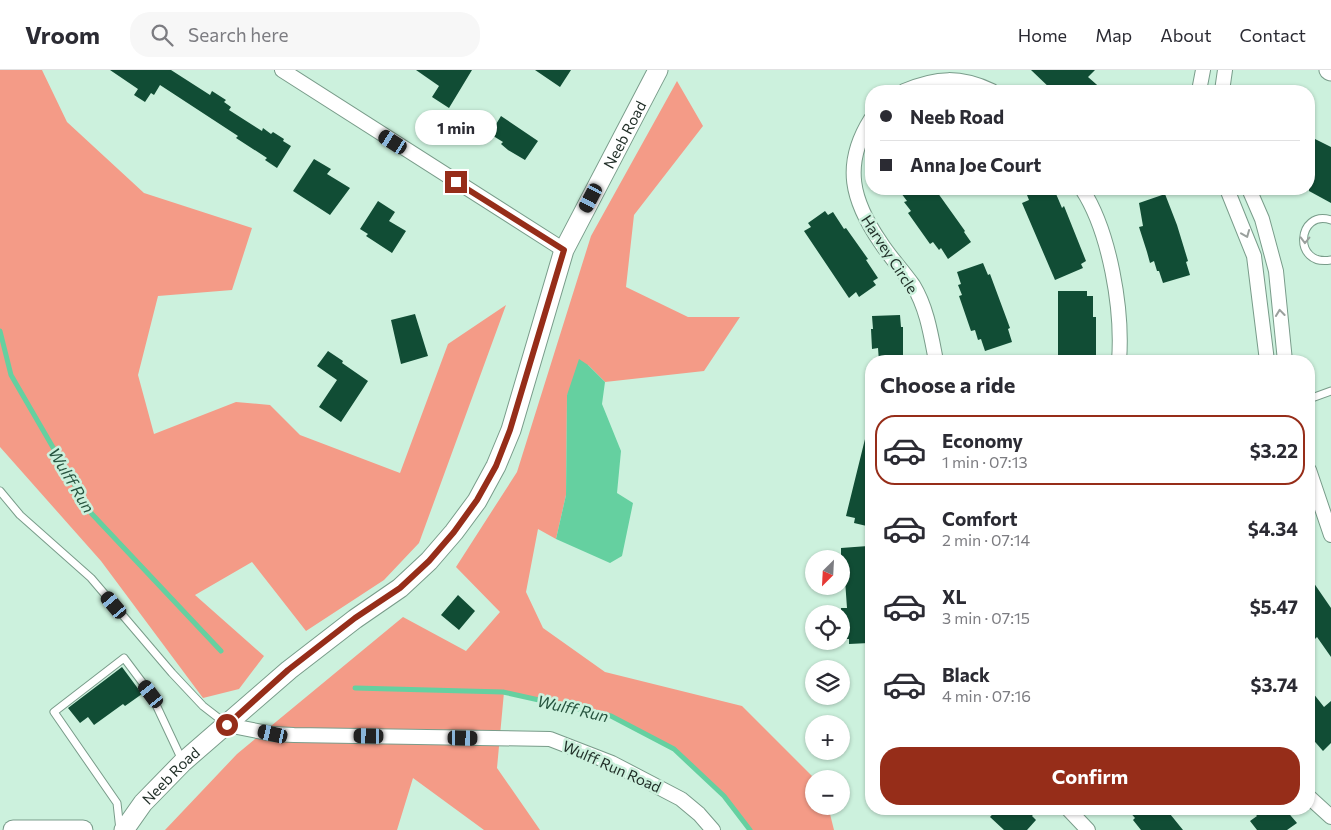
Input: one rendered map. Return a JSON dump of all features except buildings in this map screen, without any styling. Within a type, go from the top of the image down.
[{"type":"street","points":[[282,70],[564,250]]},
{"type":"street","name":"Neeb Road","points":[[122,830],[143,803],[182,762],[227,725],[288,670],[355,618],[400,588],[429,561],[454,532],[477,500],[491,475],[510,430],[564,250],[658,70]]},
{"type":"street","points":[[1200,85],[1203,70]]},
{"type":"street","points":[[1223,85],[1225,70]]},
{"type":"street","points":[[919,85],[942,80],[961,80],[978,85]]},
{"type":"street","name":"Harvey Circle","points":[[865,132],[854,160],[856,195],[863,213],[876,235],[913,286],[923,306],[935,355]]},
{"type":"street","points":[[1085,195],[1098,219],[1107,248],[1119,309],[1121,340],[1120,355]]},
{"type":"street","points":[[1229,195],[1254,256],[1266,355]]},
{"type":"street","points":[[1252,195],[1262,220],[1276,271],[1284,355]]},
{"type":"street","points":[[1315,488],[1331,535]]},
{"type":"street","name":"Wulff Run Road","points":[[227,725],[273,734],[294,735],[550,739],[612,763],[681,799],[699,814],[713,830]]},
{"type":"street","points":[[1315,802],[1331,817]]},
{"type":"street","points":[[1074,815],[1088,830]]},
{"type":"street","points":[[13,830],[83,830]]},
{"type":"lane","points":[[1331,220],[1319,219],[1312,222],[1307,227],[1303,242],[1311,256],[1318,260],[1331,260],[1331,264]]},
{"type":"lane","points":[[1315,396],[1331,391]]},
{"type":"lane","points":[[0,491],[20,514],[91,578],[202,706],[227,725]]},
{"type":"lane","points":[[122,830],[117,803],[54,712],[124,658],[151,694],[182,762]]},
{"type":"shaded area","points":[[0,70],[42,70],[67,122],[144,193],[252,228],[232,290],[158,296],[138,375],[154,434],[236,402],[270,405],[300,435],[400,473],[448,344],[506,305],[419,543],[384,580],[306,631],[252,562],[195,595],[264,656],[239,689],[203,698],[101,561],[0,447]]},
{"type":"shaded area","points":[[677,81],[703,126],[634,215],[626,287],[688,317],[740,317],[704,371],[605,382],[588,365],[567,395],[566,495],[556,539],[538,529],[526,592],[543,628],[605,672],[742,706],[806,770],[805,815],[830,815],[834,830],[750,830],[724,796],[674,749],[611,716],[504,692],[497,768],[540,830],[484,830],[413,778],[397,830],[165,830],[237,754],[403,617],[466,651],[500,612],[456,567],[517,472],[591,236]]},
{"type":"shaded area","points":[[579,359],[605,382],[602,404],[621,451],[617,493],[633,503],[622,556],[610,563],[556,539],[566,495],[567,395]]},
{"type":"waterway","name":"Wulff Run","points":[[0,331],[11,375],[91,513],[221,651]]},
{"type":"waterway","name":"Wulff Run","points":[[355,688],[503,692],[611,716],[674,749],[724,796],[750,830]]},
{"type":"route","points":[[227,725],[288,670],[355,618],[400,588],[429,561],[454,532],[477,500],[496,466],[510,430],[564,250],[456,182]]}]
